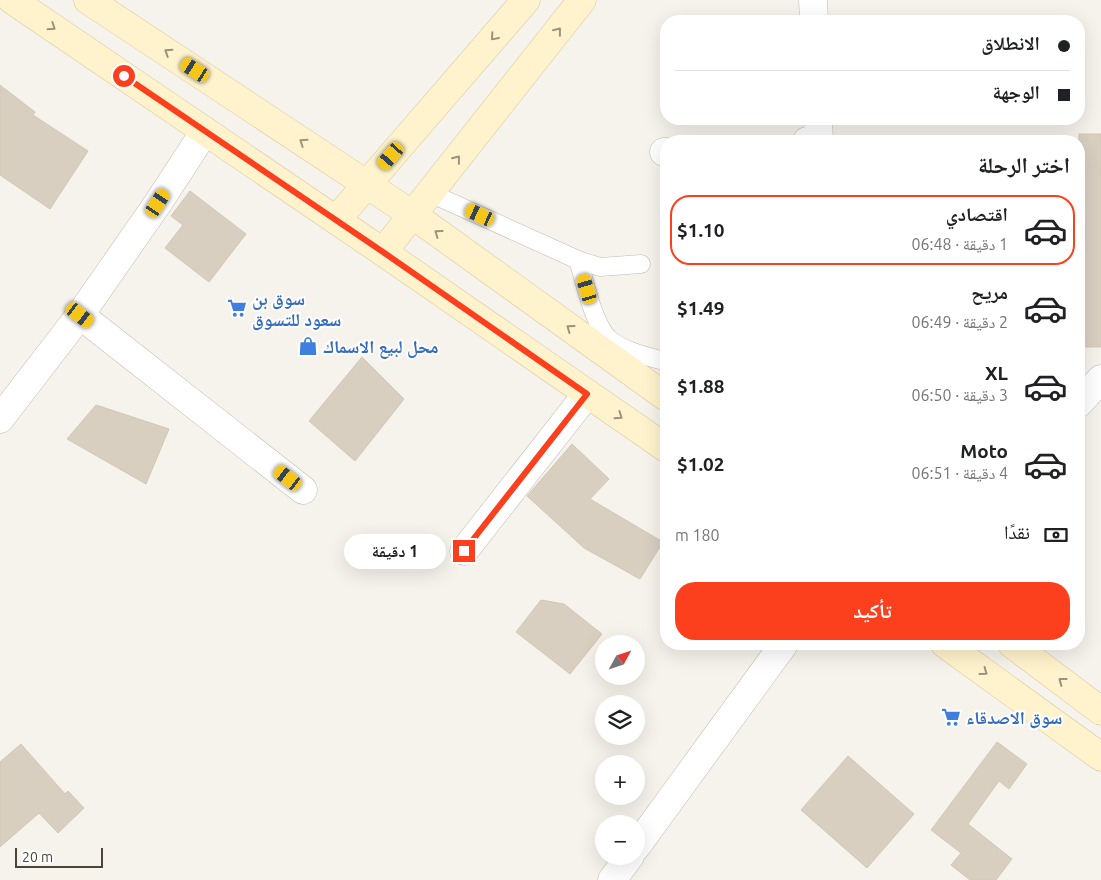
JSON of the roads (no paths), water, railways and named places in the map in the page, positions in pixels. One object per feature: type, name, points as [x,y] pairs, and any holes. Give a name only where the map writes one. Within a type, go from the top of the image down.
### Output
[{"type":"main road","points":[[12,0],[383,252],[660,444]]},
{"type":"main road","points":[[88,0],[413,215],[660,393]]},
{"type":"main road","points":[[336,220],[526,0]]},
{"type":"main road","points":[[383,252],[582,0]]},
{"type":"main road","points":[[953,650],[1101,758]]},
{"type":"main road","points":[[1020,650],[1101,711]]},
{"type":"street","points":[[813,0],[814,15]]},
{"type":"street","points":[[0,419],[80,315],[158,203],[205,131]]},
{"type":"street","points":[[80,315],[302,490]]},
{"type":"street","points":[[1085,396],[1101,379]]},
{"type":"street","points":[[464,551],[587,394]]},
{"type":"street","points":[[645,835],[780,650]]},
{"type":"street","points":[[612,880],[623,865]]},
{"type":"lane","points":[[430,192],[578,260],[600,267],[641,264]]},
{"type":"lane","points":[[578,260],[596,319],[608,338],[623,348],[660,360]]},
{"type":"place","name":"سوق بن سعود للتسوق","points":[[237,308]]},
{"type":"place","name":"محل لبيع الاسماك","points":[[308,346]]},
{"type":"place","name":"سوق الاصدقاء","points":[[951,717]]}]
